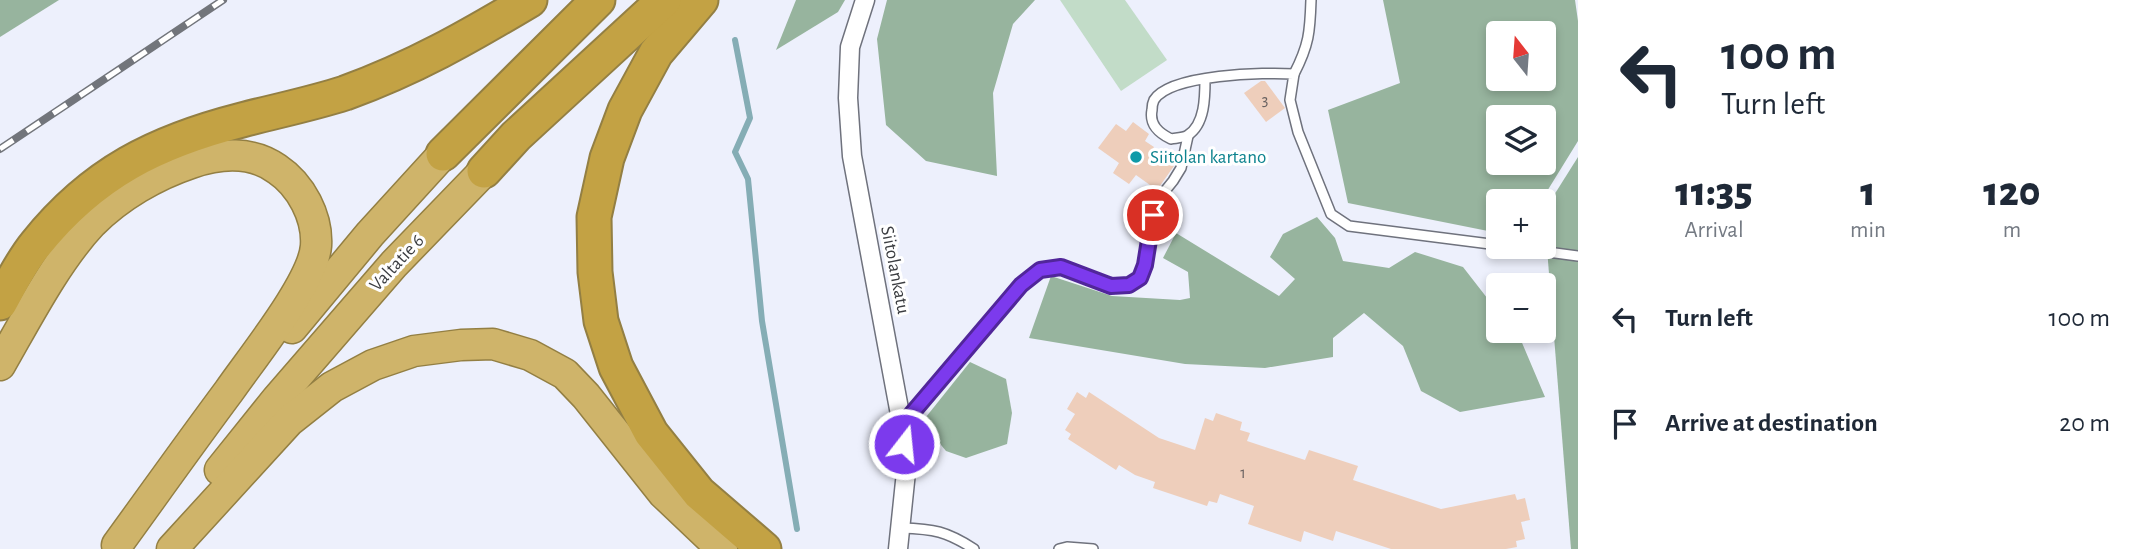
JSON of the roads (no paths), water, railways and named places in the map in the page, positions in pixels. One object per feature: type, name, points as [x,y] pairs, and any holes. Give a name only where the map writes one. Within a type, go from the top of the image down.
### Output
[{"type":"highway","points":[[0,303],[35,245],[83,196],[114,170],[177,139],[302,105],[380,80],[454,45],[530,0]]},
{"type":"highway","name":"Valtatie 6","points":[[115,547],[370,234],[499,96],[598,0]]},
{"type":"highway","name":"Valtatie 6","points":[[156,549],[277,399],[394,264],[516,136],[664,0]]},
{"type":"highway","points":[[701,0],[656,53],[625,110],[607,158],[594,217],[595,272],[601,321],[616,367],[651,433],[699,493],[764,549]]},
{"type":"highway","points":[[0,365],[69,251],[101,215],[119,200],[179,167],[204,158],[228,155],[267,161],[293,182],[313,222],[316,247],[311,266],[281,318],[115,547]]},
{"type":"highway","points":[[172,549],[289,421],[332,387],[373,365],[414,351],[493,344],[530,355],[565,374],[586,396],[663,493],[722,549]]},
{"type":"street","name":"Siitolankatu","points":[[865,0],[850,47],[848,98],[852,156],[902,425],[906,472],[898,549]]},
{"type":"lane","points":[[1311,0],[1310,35],[1294,74],[1290,100],[1298,132],[1331,214],[1349,226],[1486,243]]},
{"type":"lane","points":[[1188,136],[1171,139],[1157,132],[1151,117],[1153,101],[1165,90],[1183,82],[1205,79],[1266,72],[1294,74]]},
{"type":"lane","points":[[902,425],[1021,285],[1040,270],[1061,267],[1111,286],[1129,285],[1140,278],[1145,265],[1153,215],[1160,197],[1181,168],[1188,136],[1198,124],[1205,104],[1205,79]]},
{"type":"lane","points":[[1556,253],[1578,256]]},
{"type":"lane","points":[[901,528],[931,529],[957,538],[974,549]]},
{"type":"lane","points":[[1059,549],[1093,549]]},
{"type":"waterway","points":[[735,40],[750,118],[735,152],[748,179],[762,321],[797,529]]},
{"type":"railway","points":[[0,149],[223,0]]},
{"type":"place","name":"Siitolan kartano","points":[[1136,157]]}]
